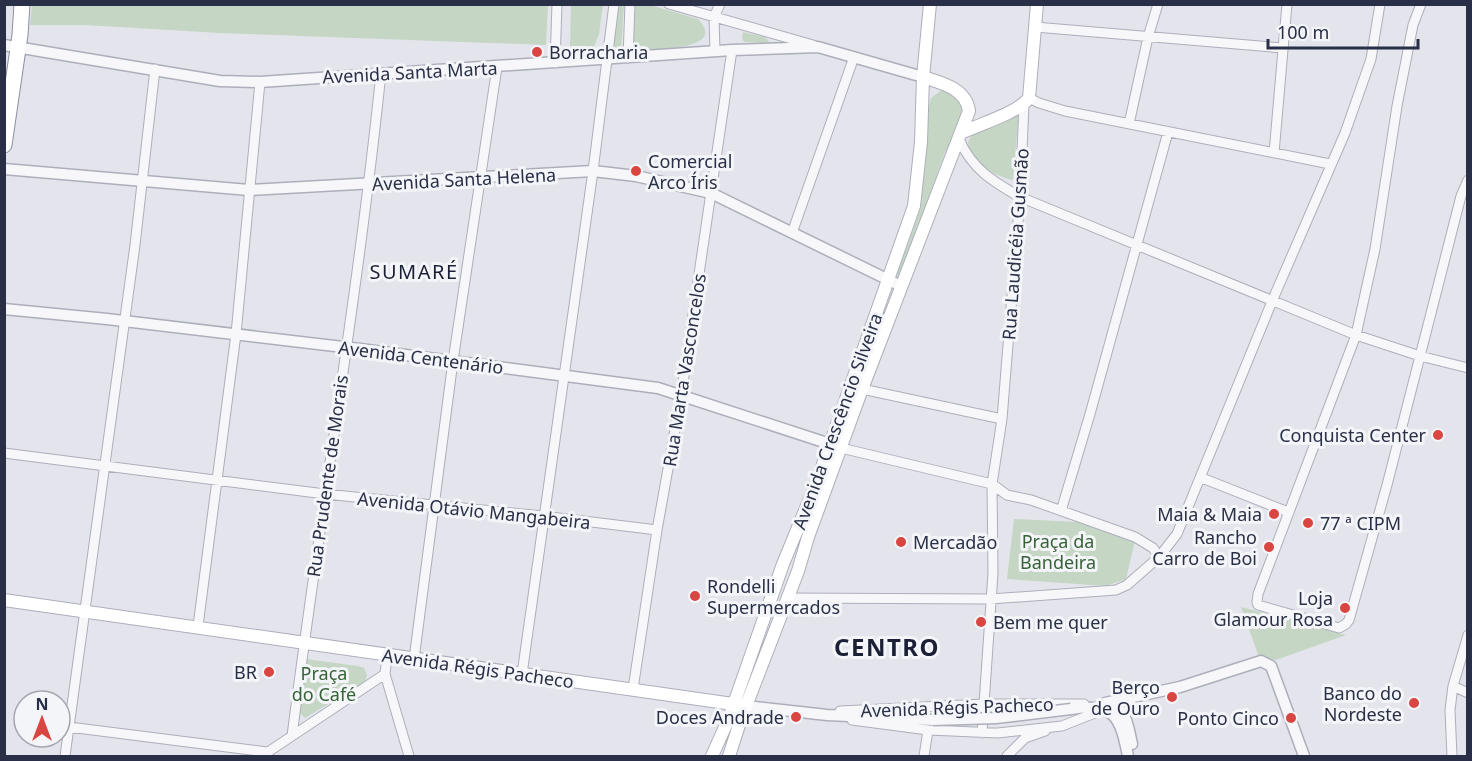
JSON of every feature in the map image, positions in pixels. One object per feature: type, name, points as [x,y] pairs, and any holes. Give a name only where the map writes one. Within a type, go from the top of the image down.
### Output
[{"type":"highway","points":[[4,145],[11,46],[22,4]]},
{"type":"main road","name":"Avenida Crescêncio Silveira","points":[[712,756],[740,705],[798,571],[888,279],[914,206],[930,4]]},
{"type":"main road","name":"Rua Laudicéia Gusmão","points":[[1027,101],[1037,4]]},
{"type":"main road","points":[[923,77],[944,84]]},
{"type":"main road","name":"Avenida Crescêncio Silveira","points":[[729,756],[740,705],[783,564],[862,389],[969,111],[960,92],[944,84]]},
{"type":"main road","points":[[923,99],[944,84]]},
{"type":"main road","points":[[960,136],[1011,113],[1027,101]]},
{"type":"main road","points":[[783,564],[792,564],[798,571]]},
{"type":"main road","points":[[773,595],[779,599],[788,598]]},
{"type":"main road","name":"Avenida Régis Pacheco","points":[[4,600],[740,705]]},
{"type":"street","points":[[555,63],[557,4]]},
{"type":"street","points":[[522,674],[565,375],[614,4]]},
{"type":"street","points":[[628,58],[630,4]]},
{"type":"street","points":[[669,4],[818,46]]},
{"type":"street","points":[[715,51],[714,17],[720,4]]},
{"type":"street","points":[[1129,124],[1148,37],[1158,4]]},
{"type":"street","points":[[1274,153],[1287,4]]},
{"type":"street","points":[[788,598],[990,599],[1116,590],[1127,585],[1159,557],[1177,534],[1202,478],[1273,300],[1348,124],[1371,59],[1380,4]]},
{"type":"street","points":[[1420,4],[1413,26],[1397,106],[1375,249],[1356,335],[1260,589],[1258,605],[1339,628],[1346,624],[1352,613],[1388,485],[1467,180]]},
{"type":"street","points":[[1035,27],[1283,48]]},
{"type":"street","name":"Avenida Santa Marta","points":[[11,46],[220,81],[260,82],[818,46],[923,77]]},
{"type":"street","name":"Rua Marta Vasconcelos","points":[[633,689],[657,530],[681,396],[732,50]]},
{"type":"street","points":[[792,233],[854,57]]},
{"type":"street","points":[[414,659],[453,361],[496,67]]},
{"type":"street","points":[[72,704],[135,245],[155,69]]},
{"type":"street","name":"Rua Prudente de Morais","points":[[292,736],[303,644],[369,185],[381,73]]},
{"type":"street","points":[[198,626],[236,334],[260,82]]},
{"type":"street","points":[[1027,101],[1330,164]]},
{"type":"street","name":"Rua Laudicéia Gusmão","points":[[990,599],[993,573],[992,484],[1002,419],[1027,101]]},
{"type":"street","points":[[1061,511],[1168,132]]},
{"type":"street","points":[[960,136],[966,155],[980,170],[992,181],[1020,197],[1356,335],[1420,356],[1467,368]]},
{"type":"street","name":"Avenida Santa Helena","points":[[4,169],[249,190],[592,171],[636,176],[711,193],[902,286]]},
{"type":"street","name":"Avenida Centenário","points":[[4,309],[346,347],[658,388],[836,446]]},
{"type":"street","points":[[862,389],[1002,419]]},
{"type":"street","points":[[836,446],[992,484],[1007,495],[1031,500],[1135,537],[1153,548],[1159,557]]},
{"type":"street","name":"Avenida Otávio Mangabeira","points":[[4,453],[325,494],[657,530]]},
{"type":"street","points":[[1202,478],[1288,512]]},
{"type":"street","points":[[982,733],[990,599]]},
{"type":"street","points":[[1452,756],[1450,710],[1457,667],[1467,635]]},
{"type":"street","points":[[387,656],[385,674],[409,756]]},
{"type":"street","name":"Avenida Régis Pacheco","points":[[931,725],[1105,706],[1180,687],[1261,661],[1271,666],[1304,756]]},
{"type":"street","points":[[1457,667],[1467,671]]},
{"type":"street","points":[[72,727],[264,754],[385,674]]},
{"type":"street","points":[[1453,686],[1467,693]]},
{"type":"street","points":[[1007,756],[1025,738],[1062,726],[1113,704],[1120,708],[1125,716],[1134,756]]},
{"type":"street","name":"Avenida Régis Pacheco","points":[[740,705],[931,725],[982,733],[1062,726]]},
{"type":"street","name":"Avenida Régis Pacheco","points":[[808,713],[984,705],[1105,706]]},
{"type":"street","points":[[1105,706],[1114,716],[1122,733],[1128,756]]},
{"type":"street","points":[[924,756],[931,725]]},
{"type":"green space","points":[[548,4],[546,45],[219,33],[85,25],[30,25],[32,5]]},
{"type":"green space","points":[[571,5],[603,5],[599,34],[594,47],[579,51],[570,47]]},
{"type":"green space","points":[[617,5],[624,5],[621,50],[618,51],[613,49]]},
{"type":"green space","points":[[635,5],[650,5],[698,19],[705,30],[703,38],[683,47],[633,50]]},
{"type":"green space","points":[[743,32],[765,37],[769,41],[766,43],[744,42]]},
{"type":"green space","points":[[943,89],[963,100],[959,133],[945,152],[900,276],[896,275],[896,265],[906,250],[921,207],[929,106],[931,98]]},
{"type":"green space","points":[[1019,111],[1013,180],[991,172],[978,162],[969,149],[968,142],[975,130]]},
{"type":"green space","name":"Praça da Bandeira","points":[[1014,519],[1081,522],[1135,541],[1126,579],[1106,586],[1007,579]]},
{"type":"green space","points":[[1241,607],[1346,635],[1276,660],[1259,657]]},
{"type":"green space","name":"Praça do Café","points":[[306,659],[364,668],[367,675],[365,682],[305,718],[300,713]]},
{"type":"place","name":"Borracharia","points":[[537,52]]},
{"type":"place","name":"Comercial Arco Íris","points":[[636,171]]},
{"type":"place","name":"Conquista Center","points":[[1438,435]]},
{"type":"place","name":"Maia & Maia","points":[[1274,514]]},
{"type":"place","name":"77 ª CIPM","points":[[1308,523]]},
{"type":"place","name":"Mercadão","points":[[901,542]]},
{"type":"place","name":"Rancho Carro de Boi","points":[[1269,547]]},
{"type":"place","name":"Rondelli Supermercados","points":[[695,596]]},
{"type":"place","name":"Loja Glamour Rosa","points":[[1345,608]]},
{"type":"place","name":"Bem me quer","points":[[981,622]]},
{"type":"place","name":"BR","points":[[269,672]]},
{"type":"place","name":"Berço de Ouro","points":[[1172,697]]},
{"type":"place","name":"Banco do Nordeste","points":[[1414,703]]},
{"type":"place","name":"Doces Andrade","points":[[796,717]]},
{"type":"place","name":"Ponto Cinco","points":[[1291,718]]},
{"type":"district","name":"SUMARÉ","points":[[414,271]]},
{"type":"district","name":"CENTRO","points":[[887,646]]}]
